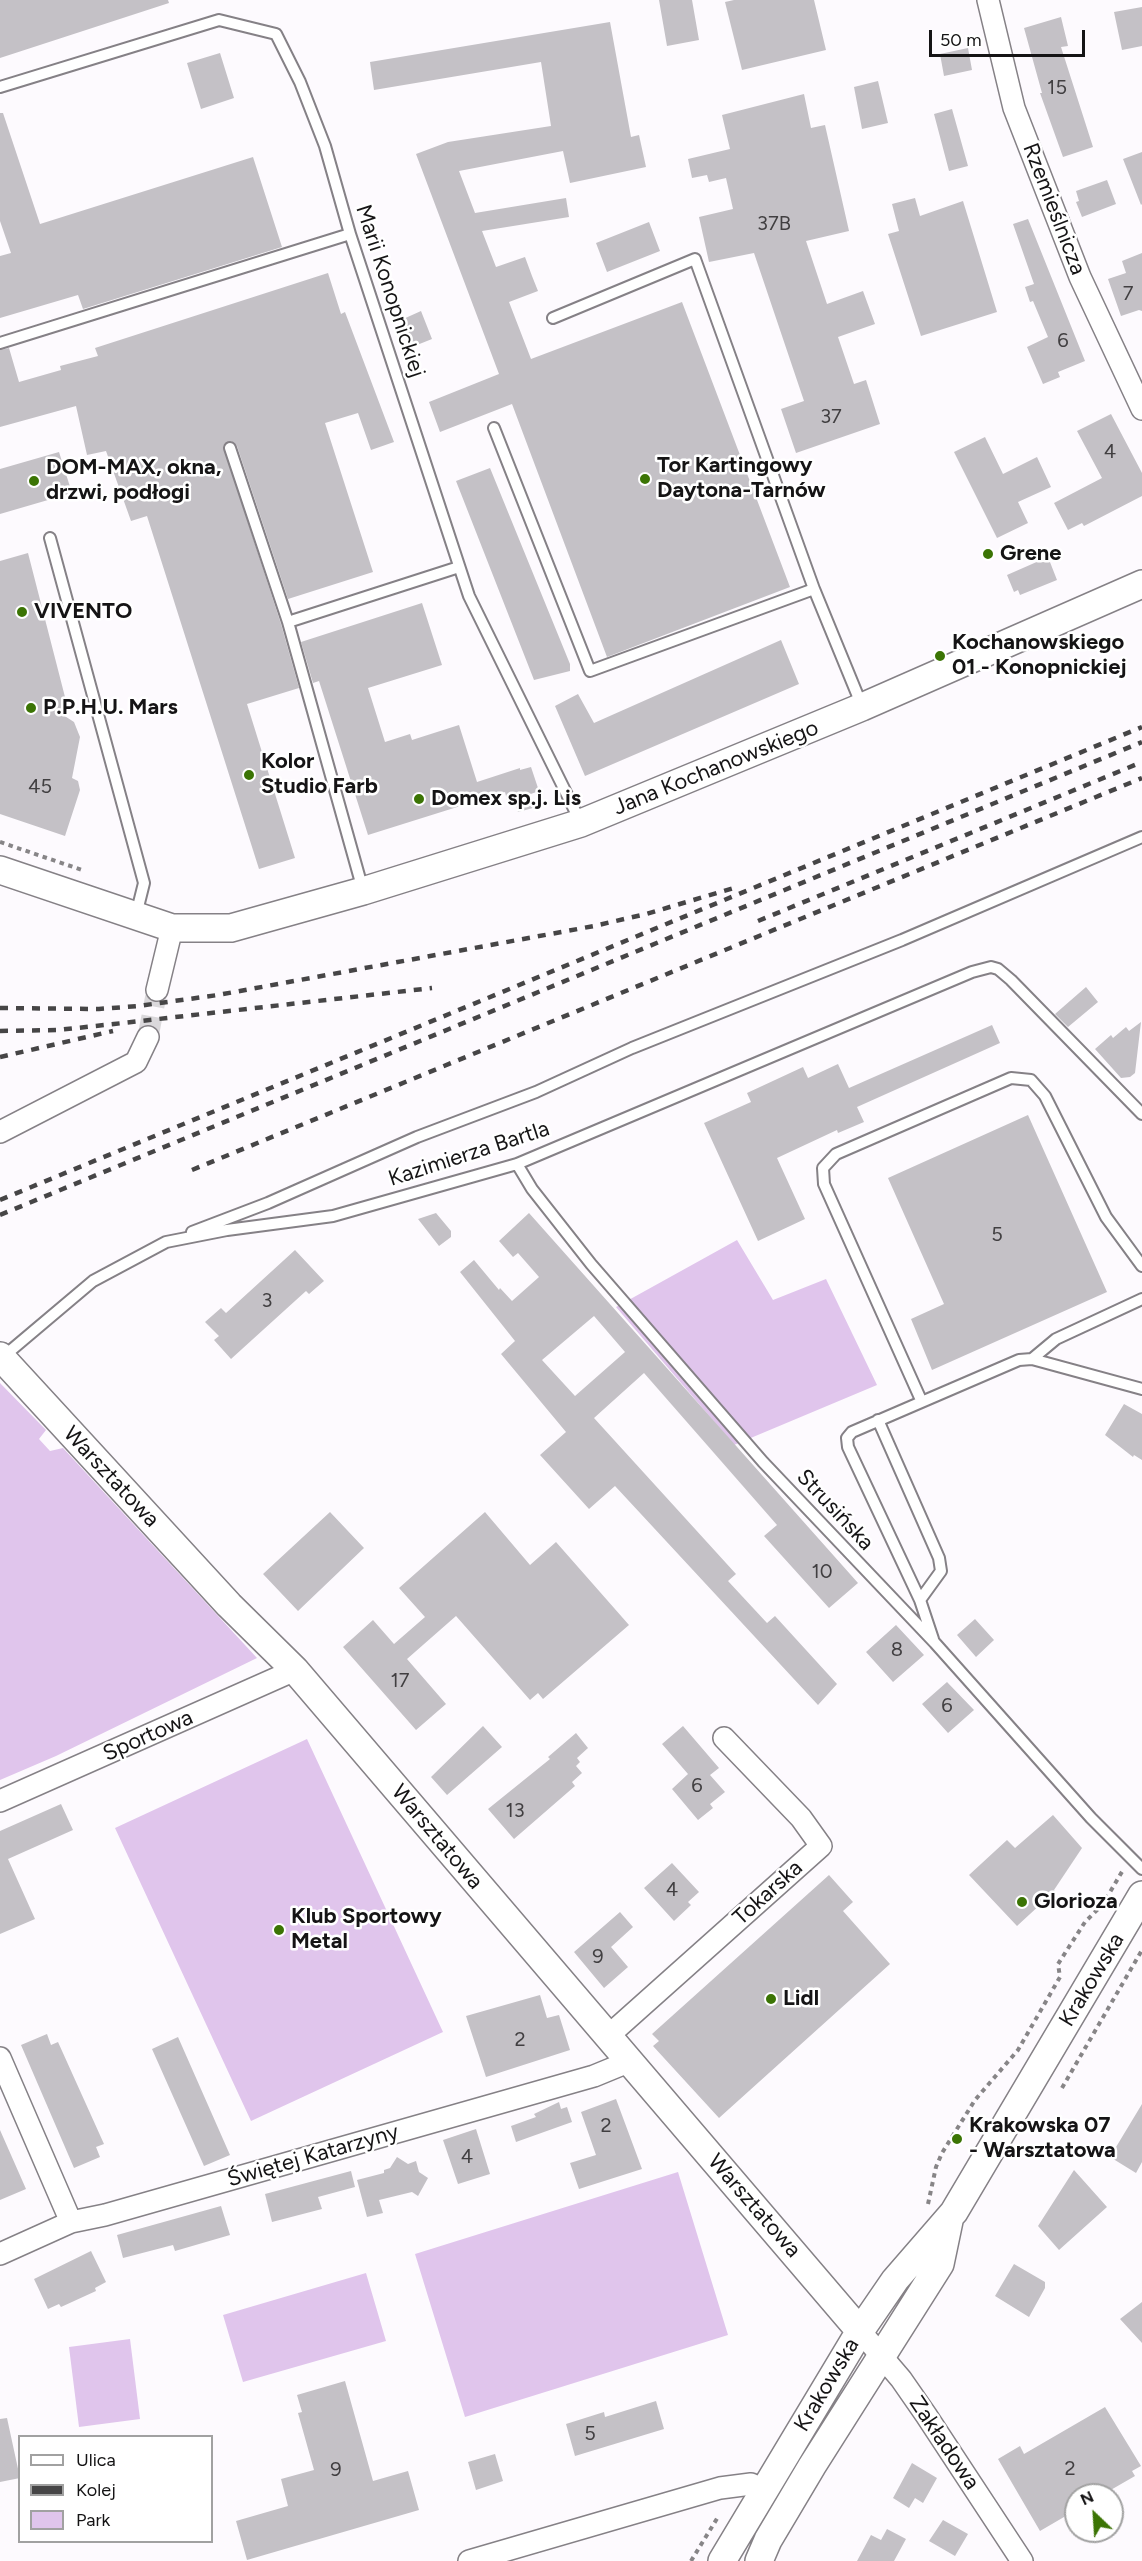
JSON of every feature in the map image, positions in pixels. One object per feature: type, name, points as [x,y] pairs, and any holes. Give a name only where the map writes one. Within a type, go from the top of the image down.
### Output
[{"type":"street","name":"Rzemieślnicza","points":[[988,0],[1014,108],[1080,277],[1142,409]]},
{"type":"street","name":"Jana Kochanowskiego","points":[[0,870],[172,928],[231,928],[363,891],[580,823],[862,707],[1142,584]]},
{"type":"street","points":[[157,990],[172,928]]},
{"type":"street","points":[[0,1132],[136,1062],[148,1037]]},
{"type":"street","name":"Warsztatowa","points":[[1,1357],[229,1605],[295,1670],[860,2331]]},
{"type":"street","name":"Sportowa","points":[[0,1801],[295,1670]]},
{"type":"street","name":"Tokarska","points":[[607,2037],[821,1846],[801,1818],[724,1738]]},
{"type":"street","name":"Krakowska","points":[[722,2561],[860,2331],[1142,1895]]},
{"type":"street","points":[[0,2058],[71,2222]]},
{"type":"street","name":"Świętej Katarzyny","points":[[0,2254],[71,2222],[117,2211],[582,2079],[628,2062]]},
{"type":"street","name":"Krakowska","points":[[759,2561],[768,2540],[881,2354],[921,2298],[940,2264],[938,2213]]},
{"type":"street","name":"Zakładowa","points":[[860,2331],[881,2354],[926,2415],[1022,2561]]},
{"type":"street","points":[[469,2561],[720,2488],[751,2484],[764,2490]]},
{"type":"lane","name":"Marii Konopnickiej","points":[[0,87],[219,20],[276,34],[300,82],[325,146],[350,234],[469,596],[580,823]]},
{"type":"lane","points":[[0,343],[350,234]]},
{"type":"lane","points":[[553,318],[695,259],[814,589],[862,707]]},
{"type":"lane","points":[[494,428],[590,672],[814,589]]},
{"type":"lane","points":[[230,448],[288,622],[363,891]]},
{"type":"lane","points":[[50,538],[144,883],[136,915]]},
{"type":"lane","points":[[288,622],[459,567]]},
{"type":"lane","points":[[166,1242],[268,1203],[417,1137],[536,1092],[632,1048],[902,940],[1142,837]]},
{"type":"lane","name":"Kazimierza Bartla","points":[[1,1357],[93,1281],[166,1242],[227,1230],[333,1216],[517,1164],[972,972],[991,967],[998,969],[1011,980],[1142,1114]]},
{"type":"lane","points":[[921,1400],[824,1184],[823,1168],[836,1154],[1011,1078],[1030,1080],[1046,1096],[1106,1217],[1142,1266]]},
{"type":"lane","name":"Strusińska","points":[[517,1164],[532,1189],[591,1264],[755,1453],[935,1643],[1091,1818],[1142,1869]]},
{"type":"lane","points":[[1032,1359],[1056,1339],[1142,1299]]},
{"type":"lane","points":[[935,1643],[920,1600],[848,1447],[847,1438],[852,1432],[921,1400],[1019,1360],[1032,1359],[1142,1389]]},
{"type":"lane","points":[[878,1420],[939,1558],[941,1571],[920,1600]]},
{"type":"path","points":[[0,842],[88,872]]},
{"type":"path","points":[[938,2213],[936,2167],[942,2153],[975,2100],[1018,2050],[1060,1977],[1058,1964],[1085,1922],[1103,1904],[1131,1858]]},
{"type":"path","points":[[1062,2088],[1142,1950]]},
{"type":"path","points":[[691,2561],[722,2511]]},
{"type":"green space","points":[[737,1240],[773,1300],[826,1279],[877,1385],[734,1445],[616,1307]]},
{"type":"green space","points":[[0,1383],[46,1430],[39,1439],[50,1451],[63,1448],[257,1658],[56,1756],[0,1780]]},
{"type":"green space","name":"Klub Sportowy Metal","points":[[307,1739],[443,2032],[251,2121],[115,1828]]},
{"type":"green space","points":[[678,2172],[728,2335],[465,2417],[415,2254]]},
{"type":"green space","points":[[366,2273],[386,2341],[243,2382],[223,2315]]},
{"type":"green space","points":[[130,2339],[140,2419],[79,2427],[69,2347]]},
{"type":"building","points":[[0,0],[168,0],[169,3],[0,58]]},
{"type":"building","points":[[659,0],[692,0],[699,40],[667,46]]},
{"type":"building","points":[[814,0],[826,50],[742,70],[725,2]]},
{"type":"building","points":[[1142,7],[1142,46],[1122,50],[1114,12]]},
{"type":"building","points":[[1061,17],[1068,46],[1061,47],[1093,147],[1063,157],[1040,93],[1042,93],[1024,28]]},
{"type":"building","name":"Tor Kartingowy Daytona-Tarnów","points":[[610,22],[631,137],[639,135],[646,167],[570,183],[563,151],[459,171],[475,213],[566,198],[569,217],[482,231],[496,267],[525,257],[538,291],[509,302],[531,359],[682,302],[790,587],[607,657],[512,404],[440,432],[429,402],[499,374],[416,154],[448,142],[551,126],[541,62],[374,90],[370,62]]},
{"type":"building","points":[[968,48],[972,70],[944,76],[940,54]]},
{"type":"building","points":[[220,53],[234,98],[201,109],[187,63]]},
{"type":"building","points":[[878,81],[888,123],[862,129],[854,87]]},
{"type":"building","points":[[804,94],[811,128],[825,125],[849,231],[806,241],[827,304],[863,291],[875,324],[838,337],[854,384],[866,380],[880,424],[796,453],[781,409],[804,401],[754,253],[709,262],[699,217],[733,209],[726,178],[709,182],[707,175],[692,178],[688,159],[730,149],[722,115]]},
{"type":"building","points":[[952,109],[968,166],[949,171],[934,114]]},
{"type":"building","points":[[0,113],[3,113],[40,224],[253,157],[282,247],[83,309],[78,295],[0,318],[0,256],[11,253],[0,221]]},
{"type":"building","points":[[1142,152],[1142,204],[1141,205],[1123,159]]},
{"type":"building","points":[[1107,180],[1116,204],[1082,217],[1076,202],[1079,201],[1076,191]]},
{"type":"building","points":[[915,198],[920,216],[963,201],[997,312],[921,336],[888,234],[899,231],[892,204]]},
{"type":"building","points":[[1028,219],[1085,361],[1058,372],[1060,377],[1043,384],[1027,347],[1048,337],[1025,287],[1034,284],[1013,224]]},
{"type":"building","points":[[649,222],[660,251],[607,272],[596,243]]},
{"type":"building","points":[[1142,253],[1142,311],[1121,316],[1108,279],[1126,273],[1122,261]]},
{"type":"building","points":[[328,273],[341,314],[345,312],[394,442],[371,450],[358,413],[325,423],[373,572],[288,599],[237,446],[231,441],[223,446],[281,624],[299,688],[247,704],[295,858],[259,869],[147,516],[131,521],[106,451],[87,455],[76,406],[0,427],[0,350],[9,348],[19,382],[61,370],[60,366],[98,356],[95,348]]},
{"type":"building","points":[[421,311],[432,339],[412,347],[401,320]]},
{"type":"building","points":[[1111,414],[1142,473],[1142,496],[1084,526],[1082,523],[1068,530],[1054,503],[1102,478],[1077,431]]},
{"type":"building","points":[[985,437],[1003,474],[1037,457],[1051,487],[1018,502],[1028,523],[997,538],[954,452]]},
{"type":"building","name":"DOM-MAX, okna, drzwi, podłogi","points":[[59,452],[72,493],[0,514],[0,469]]},
{"type":"building","points":[[490,468],[570,664],[570,671],[534,680],[456,481]]},
{"type":"building","points":[[28,553],[65,697],[60,713],[74,722],[80,737],[72,778],[78,781],[80,790],[65,836],[0,814],[0,561]]},
{"type":"building","points":[[1048,557],[1057,580],[1020,595],[1018,590],[1014,592],[1007,575]]},
{"type":"building","points":[[422,603],[442,665],[368,688],[385,742],[410,734],[412,740],[459,725],[477,782],[520,768],[520,770],[531,767],[539,791],[528,795],[533,808],[518,812],[513,798],[507,800],[505,792],[368,835],[319,681],[313,683],[301,642]]},
{"type":"building","points":[[781,640],[799,684],[585,776],[555,706],[578,694],[594,723]]},
{"type":"building","points":[[1086,987],[1098,1002],[1068,1027],[1055,1014]]},
{"type":"building","points":[[1141,1022],[1135,1073],[1130,1077],[1121,1078],[1095,1049],[1111,1035],[1113,1038],[1126,1027],[1129,1031]]},
{"type":"building","points":[[992,1025],[1000,1043],[857,1107],[864,1122],[838,1133],[837,1130],[777,1158],[805,1219],[758,1241],[704,1123],[751,1102],[747,1093],[803,1067],[808,1078],[838,1064],[849,1088]]},
{"type":"building","points":[[1028,1115],[1107,1292],[932,1370],[911,1319],[944,1304],[888,1178]]},
{"type":"building","points":[[436,1213],[451,1231],[451,1237],[439,1246],[418,1219]]},
{"type":"building","points":[[529,1213],[858,1583],[829,1608],[764,1536],[777,1525],[644,1373],[594,1418],[736,1574],[728,1581],[767,1623],[775,1616],[837,1684],[818,1705],[615,1486],[589,1509],[540,1455],[566,1432],[501,1354],[515,1341],[460,1272],[474,1260],[499,1290],[500,1288],[512,1301],[539,1277],[518,1253],[513,1257],[499,1241]],"holes":[[[594,1316],[625,1352],[575,1396],[542,1360]]]},
{"type":"building","points":[[295,1250],[324,1281],[309,1294],[306,1291],[231,1359],[214,1340],[219,1336],[205,1322],[221,1308],[226,1313]]},
{"type":"building","points":[[1124,1404],[1142,1414],[1142,1460],[1134,1455],[1133,1457],[1105,1435]]},
{"type":"building","points":[[330,1512],[364,1548],[298,1611],[263,1574]]},
{"type":"building","points":[[485,1512],[530,1565],[556,1542],[629,1625],[543,1699],[538,1693],[530,1700],[456,1616],[407,1659],[446,1704],[416,1730],[343,1647],[373,1620],[394,1644],[425,1617],[399,1588]]},
{"type":"building","points":[[975,1619],[994,1640],[976,1657],[957,1635]]},
{"type":"building","points":[[896,1625],[924,1655],[893,1682],[866,1652]]},
{"type":"building","points":[[947,1682],[974,1710],[948,1733],[922,1704]]},
{"type":"building","points":[[483,1726],[502,1747],[447,1795],[431,1777]]},
{"type":"building","points":[[683,1726],[719,1768],[710,1775],[725,1792],[710,1804],[713,1808],[698,1820],[672,1789],[688,1774],[662,1744]]},
{"type":"building","points":[[576,1733],[588,1748],[577,1758],[580,1762],[576,1766],[582,1773],[572,1782],[575,1786],[514,1839],[488,1809],[550,1759],[548,1757]]},
{"type":"building","points":[[61,1804],[73,1830],[8,1859],[35,1919],[0,1934],[0,1831]]},
{"type":"building","points":[[1053,1815],[1082,1848],[1055,1891],[1017,1926],[969,1875],[1007,1840],[1015,1848]]},
{"type":"building","points":[[672,1863],[699,1892],[688,1902],[691,1905],[674,1921],[644,1888]]},
{"type":"building","name":"Lidl","points":[[829,1875],[853,1902],[843,1911],[890,1964],[719,2118],[653,2046],[659,2041],[652,2034]]},
{"type":"building","points":[[620,1912],[633,1927],[611,1947],[628,1967],[604,1988],[574,1952]]},
{"type":"building","points":[[540,1995],[547,2018],[559,2015],[570,2050],[486,2077],[466,2016]]},
{"type":"building","points":[[47,2034],[51,2045],[58,2042],[104,2144],[96,2147],[100,2157],[74,2168],[21,2045]]},
{"type":"building","points":[[178,2037],[230,2155],[204,2166],[152,2049]]},
{"type":"building","points":[[616,2099],[642,2169],[579,2189],[570,2163],[596,2155],[581,2112]]},
{"type":"building","points":[[559,2102],[561,2109],[567,2107],[572,2122],[516,2142],[511,2126],[536,2117],[534,2114]]},
{"type":"building","points":[[1142,2104],[1142,2162],[1136,2173],[1110,2157]]},
{"type":"building","points":[[476,2129],[490,2174],[458,2184],[443,2140]]},
{"type":"building","points":[[0,2130],[26,2189],[0,2200]]},
{"type":"building","points":[[397,2157],[408,2164],[416,2161],[419,2172],[428,2178],[418,2196],[412,2192],[379,2200],[383,2213],[367,2217],[357,2180],[384,2173],[384,2170],[390,2168]]},
{"type":"building","points":[[1074,2170],[1107,2207],[1059,2250],[1038,2226]]},
{"type":"building","points":[[351,2171],[355,2187],[318,2197],[322,2209],[272,2222],[265,2194]]},
{"type":"building","points":[[221,2206],[230,2235],[175,2251],[173,2245],[123,2258],[117,2235]]},
{"type":"building","points":[[91,2251],[106,2282],[95,2288],[96,2291],[61,2307],[59,2304],[48,2309],[34,2279]]},
{"type":"building","points":[[1014,2264],[1045,2282],[1045,2288],[1029,2317],[995,2296]]},
{"type":"building","points":[[1142,2302],[1142,2343],[1120,2319]]},
{"type":"building","points":[[345,2381],[373,2481],[408,2471],[419,2510],[247,2560],[236,2521],[288,2506],[281,2479],[314,2470],[298,2413],[302,2412],[297,2395]]},
{"type":"building","points":[[656,2401],[664,2429],[575,2456],[566,2424],[604,2412],[605,2417]]},
{"type":"building","points":[[1105,2407],[1141,2466],[1132,2471],[1135,2476],[1123,2483],[1064,2483],[1064,2517],[1040,2531],[998,2459],[1020,2446],[1024,2454]]},
{"type":"building","points":[[7,2418],[18,2478],[0,2482],[0,2419]]},
{"type":"building","points":[[495,2454],[503,2481],[476,2490],[468,2462]]},
{"type":"building","points":[[912,2463],[937,2478],[923,2503],[915,2498],[909,2508],[893,2498]]},
{"type":"building","points":[[943,2520],[968,2534],[955,2556],[929,2541]]},
{"type":"building","points":[[887,2529],[906,2539],[894,2561],[857,2561],[871,2535],[881,2540]]},
{"type":"tunnel","points":[[148,1037],[157,990]]},
{"type":"railway","points":[[0,1200],[1142,727]]},
{"type":"railway","points":[[0,1215],[1142,742]]},
{"type":"railway","points":[[758,921],[1142,762]]},
{"type":"railway","points":[[192,1170],[1142,778]]},
{"type":"railway","points":[[0,1008],[99,1009],[218,995],[594,926],[646,914],[734,888]]},
{"type":"railway","points":[[0,1031],[58,1030],[432,988]]},
{"type":"railway","points":[[0,1057],[113,1031]]},
{"type":"place","name":"Tor Kartingowy Daytona-Tarnów","points":[[645,479]]},
{"type":"place","name":"DOM-MAX, okna, drzwi, podłogi","points":[[34,481]]},
{"type":"place","name":"Grene","points":[[988,554]]},
{"type":"place","name":"VIVENTO","points":[[22,612]]},
{"type":"place","name":"Kochanowskiego 01 - Konopnickiej","points":[[940,656]]},
{"type":"place","name":"P.P.H.U. Mars","points":[[31,708]]},
{"type":"place","name":"Kolor Studio Farb","points":[[249,775]]},
{"type":"place","name":"Domex sp.j. Lis","points":[[419,799]]},
{"type":"place","name":"Glorioza","points":[[1022,1902]]},
{"type":"place","name":"Klub Sportowy Metal","points":[[279,1930]]},
{"type":"place","name":"Lidl","points":[[771,1999]]},
{"type":"place","name":"Krakowska 07 - Warsztatowa","points":[[957,2139]]}]
